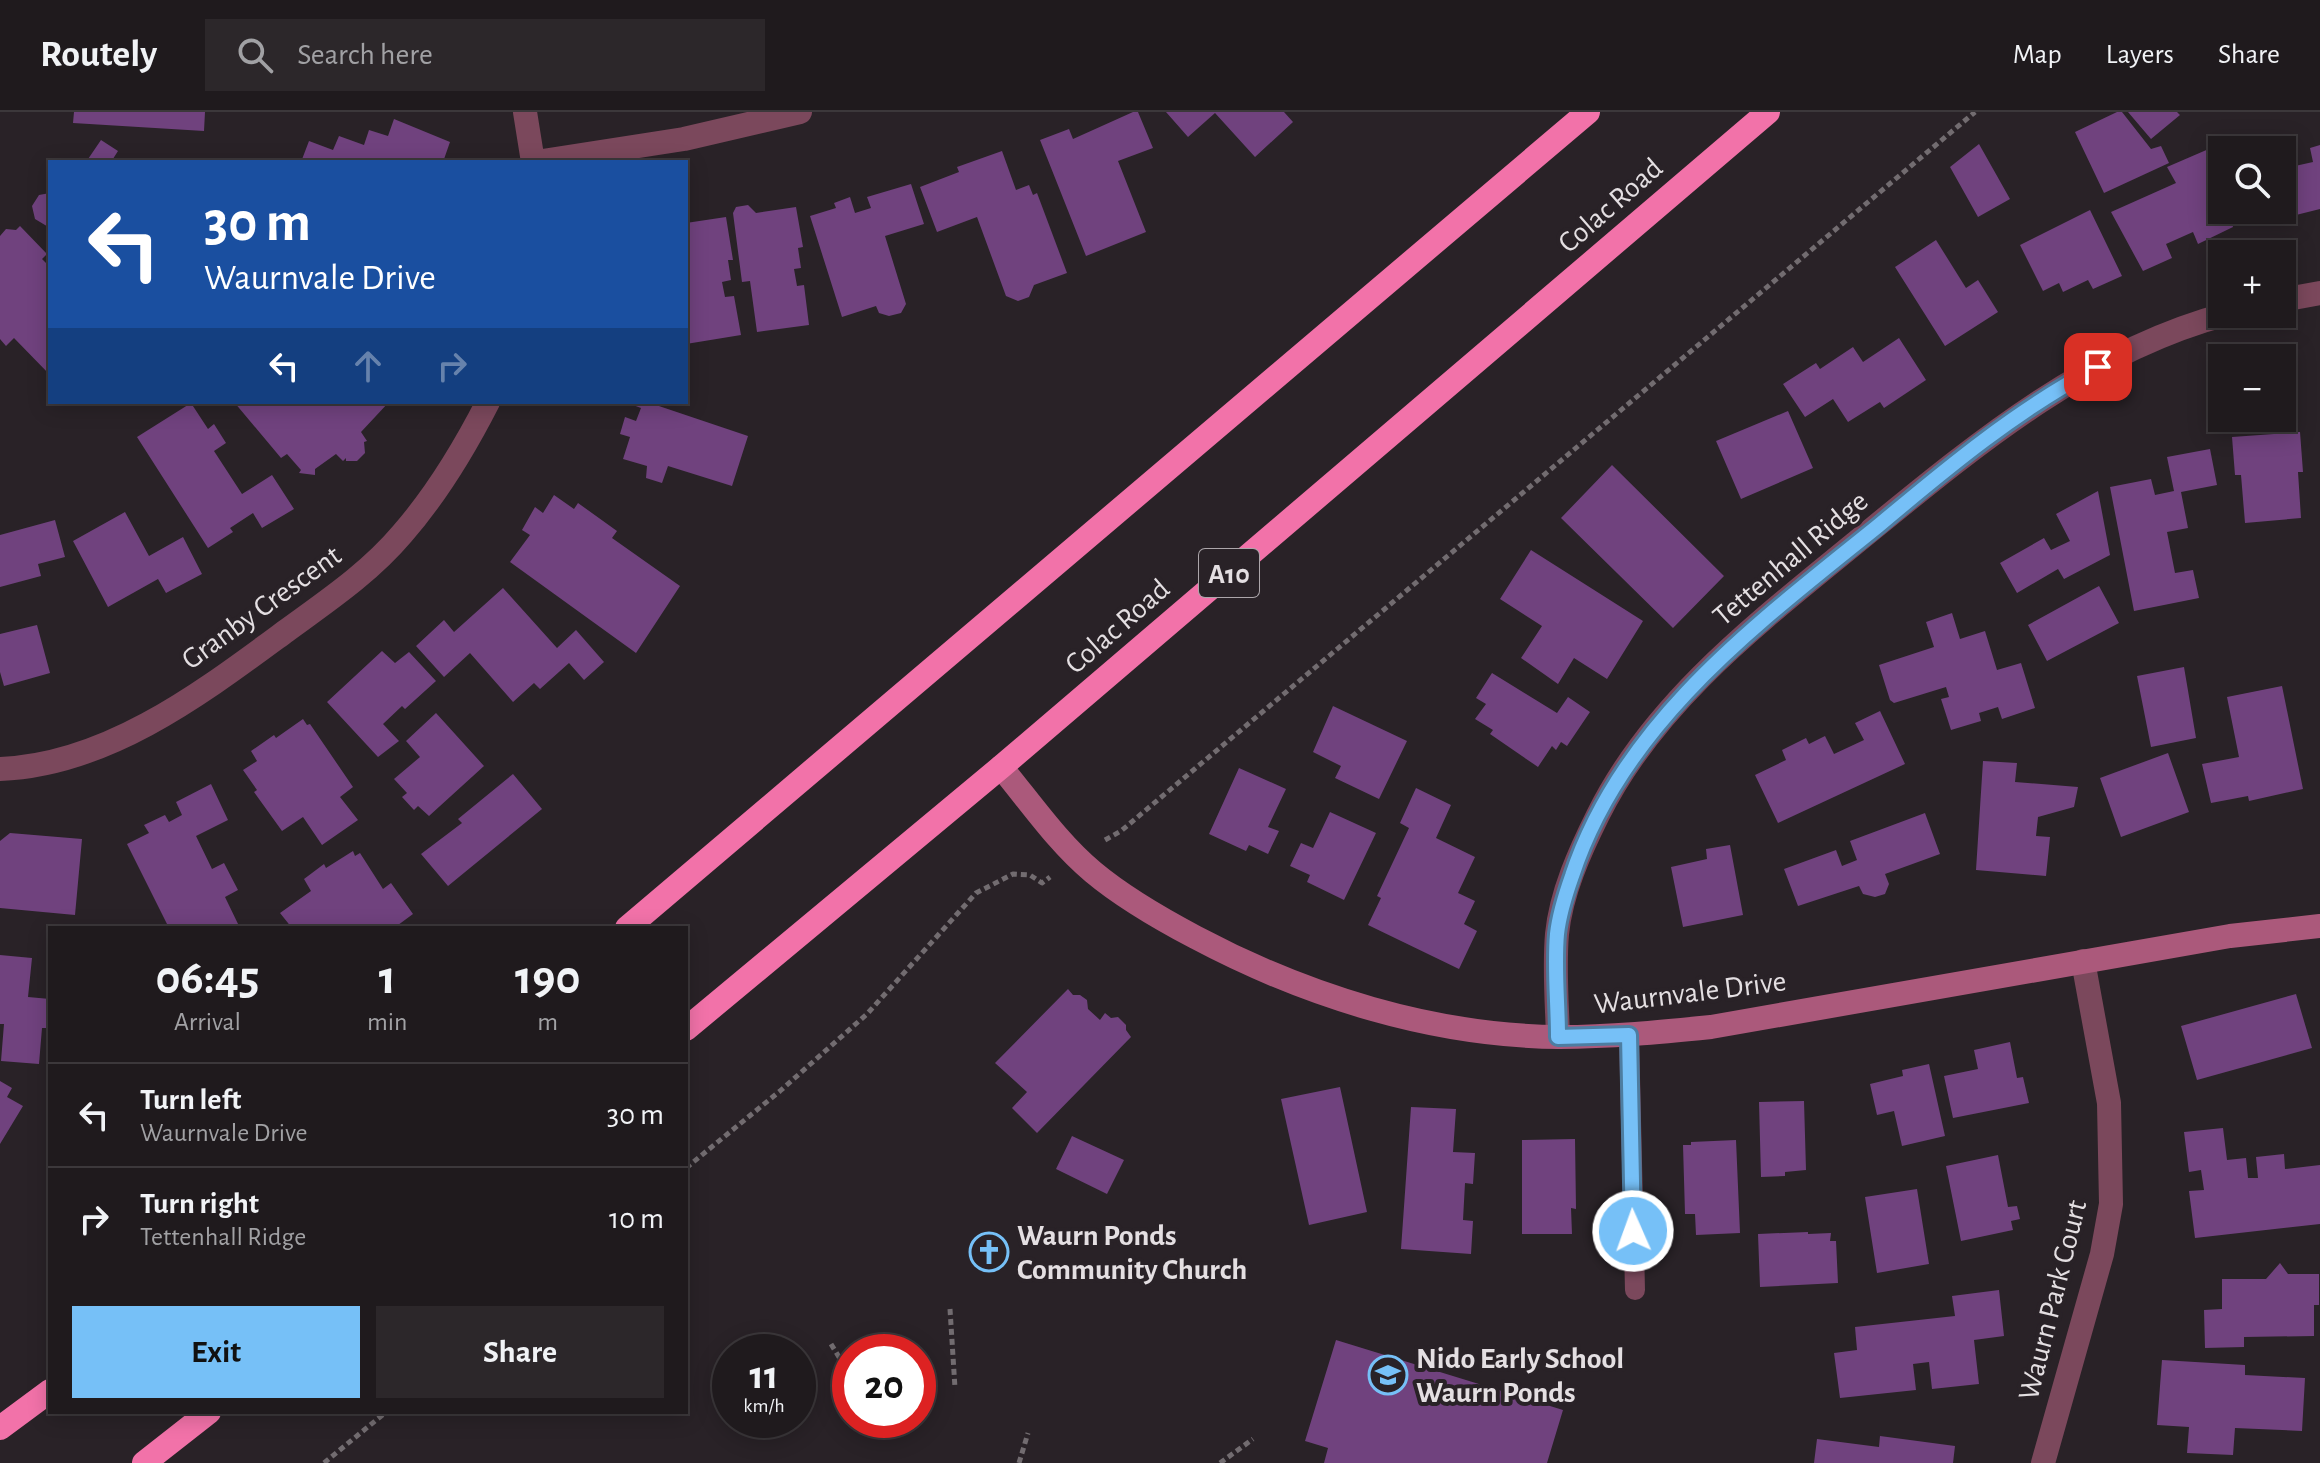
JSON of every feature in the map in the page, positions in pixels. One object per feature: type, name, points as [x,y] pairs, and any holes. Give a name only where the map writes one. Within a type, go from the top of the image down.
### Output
[{"type":"highway","points":[[629,926],[1588,112]]},
{"type":"highway","name":"Colac Road","points":[[688,1027],[1001,767],[1768,112]]},
{"type":"highway","points":[[0,1428],[48,1392]]},
{"type":"highway","points":[[144,1463],[206,1414]]},
{"type":"street","points":[[525,112],[535,160]]},
{"type":"street","points":[[548,160],[684,139],[800,112]]},
{"type":"street","points":[[2296,297],[2320,293]]},
{"type":"street","name":"Tettenhall Ridge","points":[[1558,1037],[1557,933],[1572,875],[1599,813],[1630,762],[1676,703],[1749,631],[1943,472],[2016,417],[2073,380],[2148,342],[2208,321]]},
{"type":"street","name":"Granby Crescent","points":[[0,769],[18,769],[74,755],[150,725],[228,673],[353,581],[403,533],[451,470],[487,404]]},
{"type":"street","name":"Waurnvale Drive","points":[[1001,767],[1075,856],[1152,914],[1278,978],[1414,1020],[1558,1037],[1629,1035],[1711,1027],[2230,936],[2320,926]]},
{"type":"street","name":"Waurn Park Court","points":[[2043,1463],[2102,1254],[2111,1204],[2109,1103],[2083,961]]},
{"type":"lane","points":[[1629,1035],[1635,1290]]},
{"type":"path","points":[[688,1166],[867,1014],[976,893],[1013,874],[1030,875],[1042,883],[1075,856],[1121,831],[1975,112]]},
{"type":"path","points":[[950,1309],[955,1388]]},
{"type":"path","points":[[324,1463],[384,1414]]},
{"type":"path","points":[[1019,1463],[1028,1433]]},
{"type":"path","points":[[1220,1463],[1253,1439]]},
{"type":"building","points":[[74,112],[205,112],[204,131],[73,123]]},
{"type":"building","points":[[1138,112],[1153,148],[1118,161],[1146,232],[1086,256],[1040,140],[1069,129],[1073,139]]},
{"type":"building","points":[[1166,112],[1284,112],[1293,122],[1255,157],[1215,113],[1188,137]]},
{"type":"building","points":[[2122,112],[2151,149],[2161,146],[2169,163],[2104,193],[2075,132]]},
{"type":"building","points":[[2128,112],[2177,112],[2180,115],[2151,139]]},
{"type":"building","points":[[394,119],[450,142],[444,160],[302,160],[309,141],[333,150],[339,136],[364,145],[369,130],[388,136]]},
{"type":"building","points":[[101,140],[118,151],[112,160],[87,160]]},
{"type":"building","points":[[1979,144],[2010,199],[1978,217],[1950,167]]},
{"type":"building","points":[[2320,145],[2320,209],[2296,215],[2296,166],[2313,162],[2310,148]]},
{"type":"building","points":[[2208,149],[2208,224],[2232,224],[2233,227],[2198,244],[2193,232],[2166,244],[2172,258],[2143,271],[2111,212],[2176,183],[2167,167]]},
{"type":"building","points":[[1002,151],[1016,190],[1029,185],[1033,195],[1037,193],[1067,273],[1034,285],[1029,297],[1018,301],[1006,296],[977,217],[937,232],[920,187],[959,172],[957,167]]},
{"type":"building","points":[[911,184],[924,224],[885,236],[906,304],[901,313],[889,316],[879,313],[876,306],[842,317],[810,216],[836,208],[834,203],[850,197],[855,213],[871,208],[867,197]]},
{"type":"building","points":[[48,193],[48,227],[35,219],[32,206],[39,195]]},
{"type":"building","points":[[748,205],[756,213],[796,207],[803,247],[798,248],[801,268],[794,269],[797,286],[804,285],[809,325],[757,332],[750,281],[742,282],[733,213],[736,207]]},
{"type":"building","points":[[2090,210],[2122,276],[2093,289],[2088,280],[2063,292],[2059,283],[2043,291],[2020,245]]},
{"type":"building","points":[[726,217],[733,260],[728,260],[731,280],[722,282],[725,297],[734,296],[741,335],[688,344],[688,223]]},
{"type":"building","points":[[20,226],[47,254],[42,259],[48,265],[48,373],[14,338],[6,346],[0,339],[0,236],[6,229],[16,230]]},
{"type":"building","points":[[1936,240],[1966,288],[1978,280],[1998,312],[1945,346],[1895,267]]},
{"type":"building","points":[[1899,338],[1926,380],[1884,408],[1880,402],[1848,422],[1833,399],[1805,417],[1783,384],[1816,363],[1820,369],[1853,347],[1863,362]]},
{"type":"building","points":[[192,404],[208,429],[214,424],[226,443],[214,451],[242,494],[272,475],[294,509],[262,528],[253,513],[230,528],[233,532],[208,548],[137,437]]},
{"type":"building","points":[[236,404],[387,404],[361,432],[367,441],[364,442],[365,453],[357,461],[346,461],[346,458],[343,461],[336,454],[315,469],[315,475],[299,473],[301,470],[287,454],[281,458]]},
{"type":"building","points":[[630,404],[653,404],[748,436],[732,486],[668,466],[662,483],[646,478],[647,466],[623,459],[630,437],[620,434],[625,417],[636,421],[641,408]]},
{"type":"building","points":[[1788,411],[1813,468],[1741,499],[1716,441]]},
{"type":"building","points":[[2300,432],[2303,472],[2298,472],[2301,518],[2245,523],[2241,475],[2235,475],[2232,437]]},
{"type":"building","points":[[2210,449],[2217,485],[2181,492],[2188,528],[2167,532],[2175,573],[2193,570],[2199,598],[2134,611],[2110,487],[2151,479],[2155,495],[2174,491],[2167,457]]},
{"type":"building","points":[[1612,465],[1724,576],[1673,628],[1561,518]]},
{"type":"building","points":[[2098,491],[2110,555],[2064,579],[2058,569],[2017,593],[2000,563],[2044,538],[2051,550],[2070,541],[2056,514]]},
{"type":"building","points":[[554,495],[574,509],[578,503],[617,531],[612,538],[680,586],[636,653],[510,562],[530,535],[522,530],[535,507],[543,513]]},
{"type":"building","points":[[125,512],[149,556],[183,537],[202,574],[166,593],[158,579],[108,607],[73,541]]},
{"type":"building","points":[[55,520],[65,557],[38,564],[41,576],[0,587],[0,535]]},
{"type":"building","points":[[1531,550],[1643,621],[1607,679],[1574,658],[1558,684],[1521,658],[1542,626],[1500,599]]},
{"type":"building","points":[[2099,586],[2119,623],[2047,661],[2028,625]]},
{"type":"building","points":[[503,588],[557,648],[576,630],[604,662],[584,680],[569,663],[540,689],[534,683],[513,702],[470,653],[444,677],[416,646],[444,620],[454,632]]},
{"type":"building","points":[[1952,613],[1960,639],[1985,631],[1997,670],[2021,663],[2035,708],[2002,719],[1998,707],[1979,713],[1981,721],[1951,730],[1941,699],[1949,697],[1946,687],[1894,703],[1890,700],[1879,665],[1934,647],[1926,622]]},
{"type":"building","points":[[37,625],[50,673],[4,686],[0,672],[0,634]]},
{"type":"building","points":[[382,651],[395,663],[409,652],[436,681],[383,724],[399,741],[378,757],[327,702]]},
{"type":"building","points":[[2184,667],[2196,738],[2151,747],[2137,676]]},
{"type":"building","points":[[1492,673],[1557,713],[1568,697],[1590,712],[1567,746],[1561,742],[1556,750],[1552,746],[1538,767],[1490,734],[1493,730],[1475,719],[1486,704],[1476,698]]},
{"type":"building","points":[[2282,686],[2303,789],[2249,801],[2248,796],[2211,803],[2202,764],[2239,757],[2227,697]]},
{"type":"building","points":[[1333,706],[1407,741],[1379,799],[1335,778],[1341,766],[1313,752]]},
{"type":"building","points":[[1880,711],[1905,764],[1778,823],[1755,775],[1786,760],[1782,750],[1806,738],[1809,744],[1825,736],[1834,754],[1864,740],[1855,723]]},
{"type":"building","points":[[436,713],[484,766],[429,816],[418,806],[414,810],[402,797],[407,793],[394,779],[420,757],[406,741]]},
{"type":"building","points":[[303,719],[307,725],[310,724],[353,787],[340,797],[358,820],[322,845],[303,817],[282,831],[254,792],[257,790],[243,770],[257,761],[251,751]]},
{"type":"building","points":[[2168,753],[2189,812],[2121,837],[2100,778]]},
{"type":"building","points":[[1983,761],[2017,763],[2015,782],[2078,787],[2074,807],[2038,817],[2036,836],[2050,837],[2046,876],[1976,870]]},
{"type":"building","points":[[1239,768],[1286,789],[1268,827],[1279,831],[1268,854],[1249,845],[1246,851],[1209,834]]},
{"type":"building","points":[[513,774],[542,809],[448,886],[421,854],[462,823],[458,819]]},
{"type":"building","points":[[211,784],[228,820],[196,836],[212,869],[224,863],[238,890],[225,897],[239,926],[168,926],[127,844],[149,833],[144,825],[165,815],[169,822],[182,815],[176,802]]},
{"type":"building","points":[[1416,788],[1451,805],[1436,838],[1475,857],[1458,893],[1475,901],[1464,924],[1477,931],[1459,969],[1368,925],[1381,898],[1377,896],[1409,828],[1400,823]]},
{"type":"building","points":[[1330,812],[1376,833],[1344,900],[1307,882],[1310,875],[1290,866],[1301,843],[1313,848]]},
{"type":"building","points":[[1925,813],[1940,854],[1885,874],[1889,884],[1885,894],[1875,897],[1863,894],[1859,886],[1798,906],[1784,869],[1836,850],[1842,866],[1857,860],[1850,841]]},
{"type":"building","points":[[10,833],[82,839],[75,915],[0,908],[0,841]]},
{"type":"building","points":[[1730,845],[1743,915],[1683,927],[1671,867],[1707,859],[1706,849]]},
{"type":"building","points":[[353,851],[355,856],[360,853],[383,889],[391,883],[413,914],[397,926],[290,926],[280,913],[311,891],[304,879],[324,864],[326,868]]},
{"type":"building","points":[[0,955],[32,958],[28,997],[48,999],[48,1028],[42,1028],[39,1064],[1,1061],[4,1024],[0,1024]]},
{"type":"building","points":[[1068,989],[1073,995],[1087,1000],[1088,1009],[1100,1020],[1105,1013],[1111,1018],[1118,1017],[1131,1037],[1037,1133],[1012,1108],[1027,1092],[995,1063]]},
{"type":"building","points":[[2296,994],[2312,1048],[2197,1080],[2181,1026]]},
{"type":"building","points":[[2010,1042],[2017,1078],[2023,1077],[2029,1103],[1953,1118],[1944,1076],[1978,1069],[1974,1050]]},
{"type":"building","points":[[1929,1064],[1945,1136],[1902,1146],[1894,1111],[1877,1115],[1870,1084],[1903,1076],[1902,1070]]},
{"type":"building","points":[[0,1081],[12,1088],[7,1097],[23,1106],[0,1144]]},
{"type":"building","points":[[1340,1087],[1367,1212],[1309,1225],[1281,1099]]},
{"type":"building","points":[[1804,1101],[1806,1170],[1785,1172],[1785,1176],[1761,1177],[1759,1102]]},
{"type":"building","points":[[1411,1107],[1456,1109],[1453,1152],[1475,1153],[1473,1184],[1465,1183],[1463,1220],[1473,1221],[1471,1254],[1401,1249]]},
{"type":"building","points":[[2223,1128],[2227,1160],[2246,1158],[2248,1178],[2258,1178],[2256,1157],[2284,1154],[2285,1169],[2320,1165],[2320,1224],[2195,1238],[2189,1191],[2204,1190],[2201,1170],[2189,1172],[2184,1132]]},
{"type":"building","points":[[1072,1136],[1124,1160],[1107,1194],[1056,1169]]},
{"type":"building","points":[[1575,1139],[1576,1209],[1571,1208],[1572,1234],[1522,1234],[1522,1140]]},
{"type":"building","points":[[1736,1140],[1740,1233],[1696,1235],[1695,1214],[1685,1214],[1683,1145]]},
{"type":"building","points":[[1998,1155],[2008,1207],[2017,1206],[2020,1219],[2011,1221],[2013,1230],[1961,1241],[1946,1166]]},
{"type":"building","points":[[1917,1189],[1929,1264],[1877,1273],[1865,1197]]},
{"type":"building","points":[[1831,1233],[1830,1241],[1836,1241],[1838,1283],[1760,1287],[1758,1234]]},
{"type":"building","points":[[2280,1263],[2288,1274],[2319,1274],[2319,1305],[2314,1305],[2314,1336],[2244,1337],[2244,1347],[2205,1348],[2204,1310],[2222,1309],[2222,1279],[2266,1279]]},
{"type":"building","points":[[1999,1290],[2004,1336],[1974,1340],[1979,1384],[1932,1389],[1929,1362],[1913,1364],[1916,1390],[1840,1398],[1834,1353],[1857,1350],[1855,1327],[1955,1316],[1952,1296]]},
{"type":"building","name":"Nido Early School Waurn Ponds","points":[[1336,1340],[1563,1410],[1547,1463],[1324,1463],[1328,1448],[1305,1441]]},
{"type":"building","points":[[2162,1360],[2245,1365],[2245,1375],[2305,1378],[2302,1431],[2235,1428],[2233,1455],[2187,1453],[2189,1427],[2157,1425]]},
{"type":"building","points":[[1880,1436],[1955,1446],[1953,1463],[1814,1463],[1817,1439],[1879,1447]]},
{"type":"place","name":"Waurn Ponds Community Church","points":[[989,1252]]},
{"type":"place","name":"Nido Early School Waurn Ponds","points":[[1388,1375]]},
{"type":"route","points":[[1633,1231],[1629,1035],[1558,1037],[1557,933],[1572,875],[1599,813],[1630,762],[1676,703],[1749,631],[1967,454],[2016,417],[2098,367]]}]
